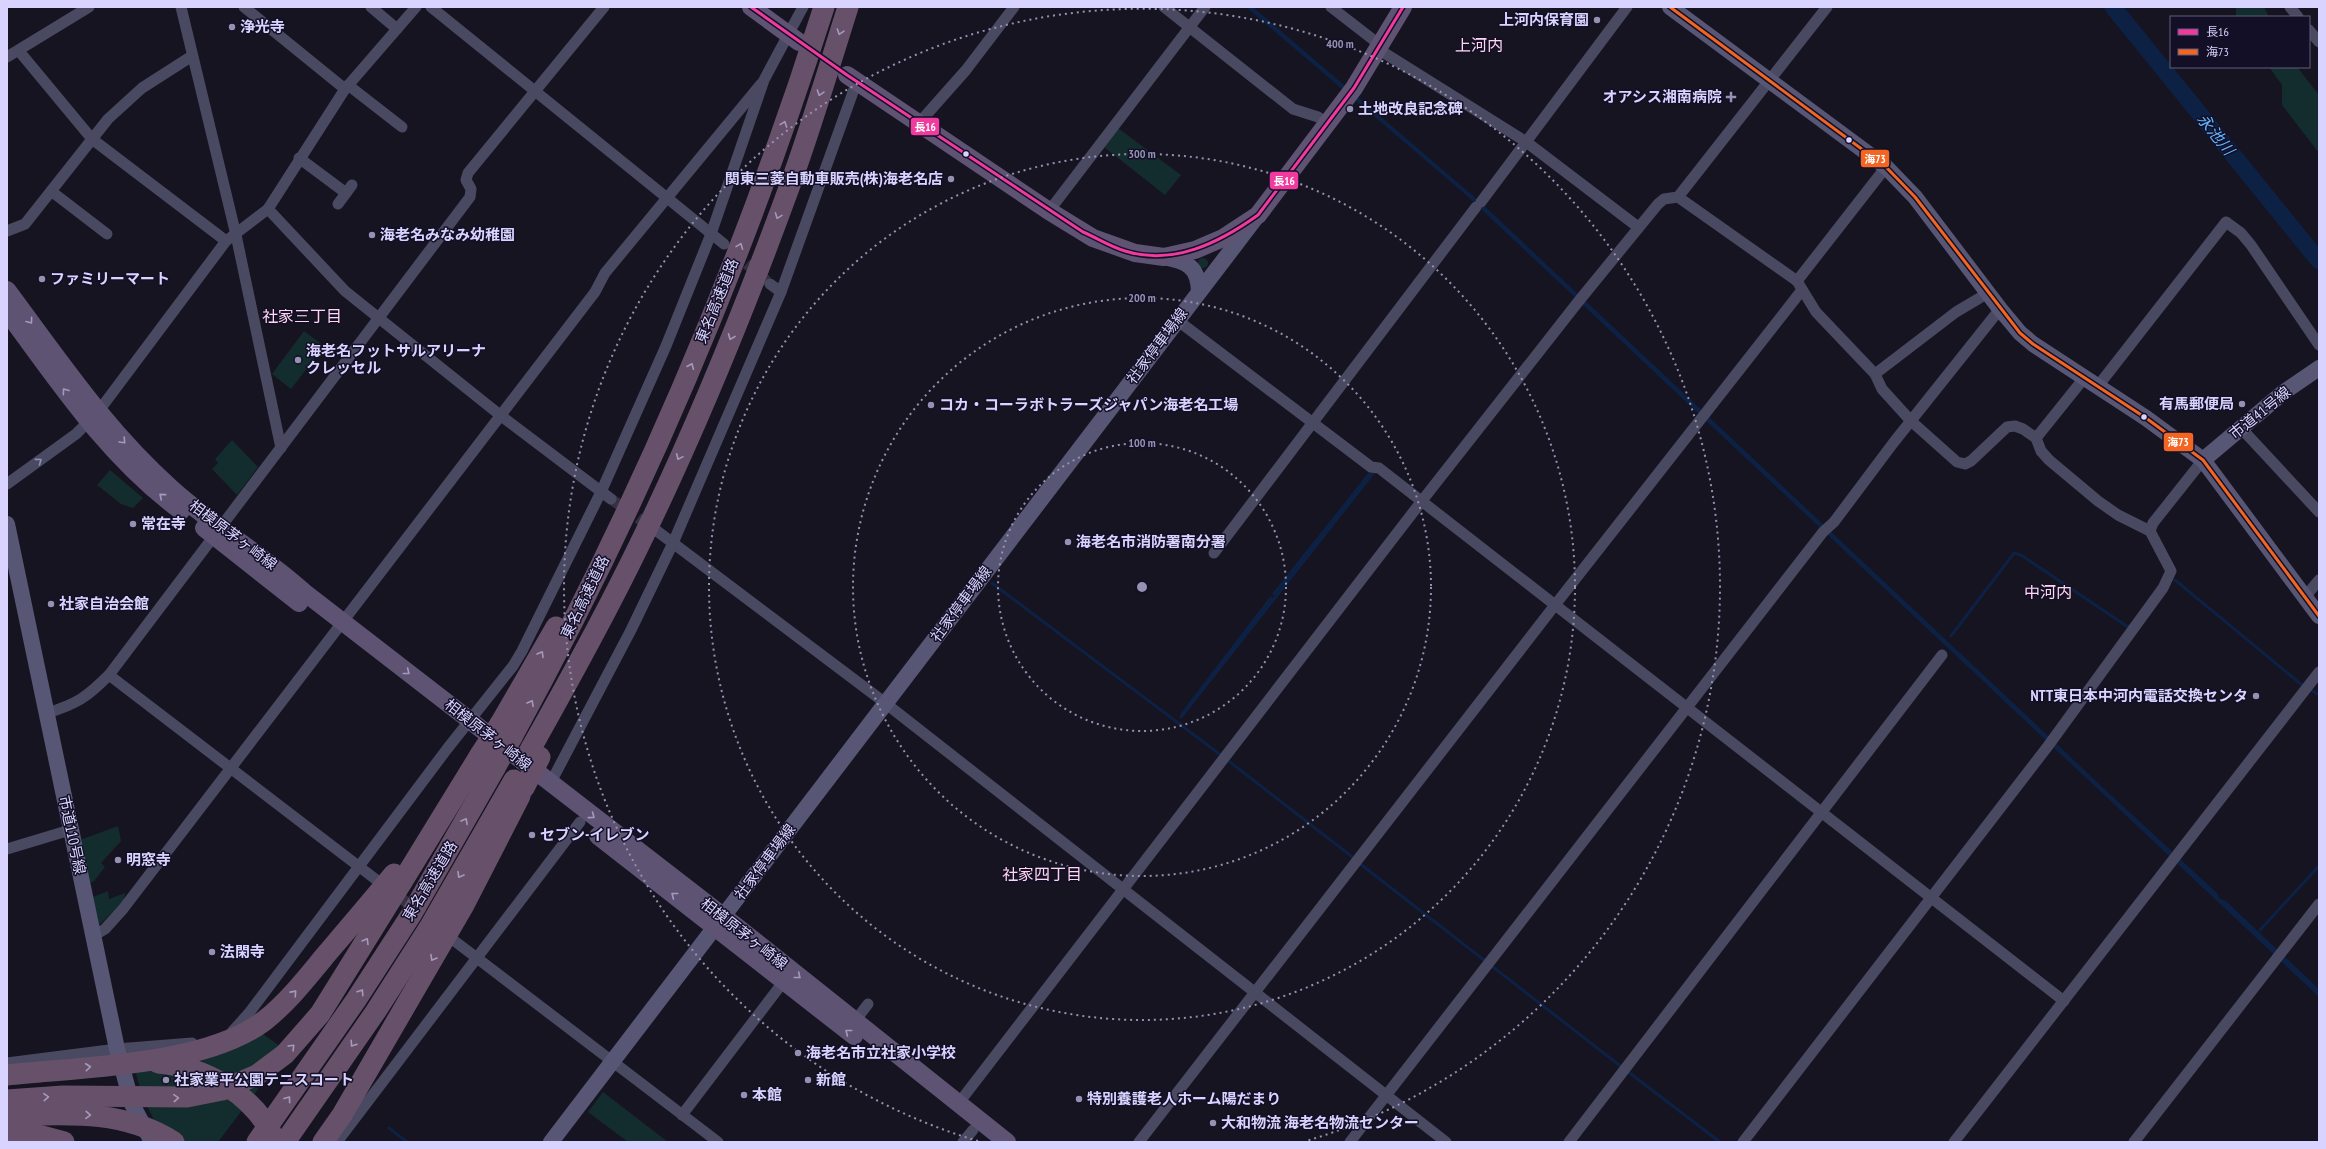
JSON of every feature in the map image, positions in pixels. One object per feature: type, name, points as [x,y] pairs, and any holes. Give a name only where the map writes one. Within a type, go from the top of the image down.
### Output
[{"type":"highway","name":"東名高速道路","points":[[257,1142],[356,1000],[410,914],[484,759],[506,730],[587,595],[675,402],[742,242],[800,40],[824,7]]},
{"type":"highway","name":"東名高速道路","points":[[285,1142],[367,1024],[519,784],[609,606],[671,476],[735,327],[793,176],[848,7]]},
{"type":"highway","points":[[7,1100],[63,1096],[187,1097],[222,1090],[256,1075],[285,1054],[320,1014],[399,885],[423,836],[484,759]]},
{"type":"highway","points":[[322,1142],[356,1091],[464,905],[519,784]]},
{"type":"highway","points":[[7,1075],[134,1062],[192,1052],[220,1045],[236,1038],[264,1021],[277,1010],[399,885]]},
{"type":"highway","points":[[134,1062],[180,1067],[219,1081],[253,1107],[270,1129],[276,1142]]},
{"type":"highway","points":[[7,1116],[75,1114],[107,1117],[136,1123],[174,1142]]},
{"type":"highway","points":[[7,1133],[38,1135],[64,1142]]},
{"type":"main road","points":[[751,7],[800,40]]},
{"type":"main road","points":[[852,78],[1049,211],[1110,245],[1135,253],[1164,256],[1195,250],[1228,235],[1258,215],[1350,92],[1403,7]]},
{"type":"main road","name":"相模原茅ヶ崎線","points":[[7,290],[93,417],[131,469],[163,497],[219,532],[466,725],[580,822],[855,1021],[1007,1142]]},
{"type":"main road","name":"相模原茅ヶ崎線","points":[[7,312],[93,417]]},
{"type":"main road","name":"相模原茅ヶ崎線","points":[[466,725],[550,784],[720,922],[784,982],[968,1136],[989,1142]]},
{"type":"street","points":[[7,57],[89,7]]},
{"type":"street","points":[[181,7],[236,235],[281,448]]},
{"type":"street","points":[[244,7],[347,87],[402,127]]},
{"type":"street","points":[[371,7],[397,29]]},
{"type":"street","points":[[7,484],[76,434],[93,417],[226,241],[236,235],[268,209],[299,158],[347,87],[416,7]]},
{"type":"street","points":[[431,7],[666,199],[724,244]]},
{"type":"street","points":[[47,713],[68,707],[88,696],[109,675],[219,532],[470,198],[471,189],[466,176],[604,7]]},
{"type":"street","points":[[93,936],[105,929],[123,909],[595,292],[604,273],[764,80],[800,40],[803,7]]},
{"type":"street","points":[[920,123],[966,70],[1014,7]]},
{"type":"street","points":[[1164,7],[1293,110],[1318,117],[1327,123]]},
{"type":"street","points":[[1049,211],[1204,7]]},
{"type":"street","points":[[1331,7],[1379,47],[1525,141],[1638,227]]},
{"type":"street","points":[[1214,553],[1627,7]]},
{"type":"street","points":[[1670,7],[1770,79],[1886,167],[1915,197],[2000,309],[2033,344],[2146,418],[2203,460],[2319,616]]},
{"type":"street","points":[[1678,198],[1827,7]]},
{"type":"street","points":[[2290,7],[2297,16]]},
{"type":"street","points":[[2310,31],[2319,42]]},
{"type":"street","points":[[19,51],[92,139],[226,241]]},
{"type":"street","points":[[11,229],[25,224],[92,139],[124,103],[192,56]]},
{"type":"street","points":[[550,784],[631,630],[673,543],[781,292],[852,78]]},
{"type":"street","points":[[7,1062],[116,1049],[192,1044],[213,1040],[231,1033],[249,1013],[358,866],[522,651],[601,492],[666,346],[710,234],[764,80]]},
{"type":"street","points":[[299,158],[349,189],[338,204]]},
{"type":"street","points":[[1139,1142],[1555,605],[1703,417],[1886,167]]},
{"type":"street","points":[[51,191],[107,234]]},
{"type":"street","points":[[958,1104],[1421,502],[1638,227],[1664,200],[1678,198],[1800,286],[1816,312],[1875,374],[1882,389],[1911,421],[1961,464],[1971,461],[2008,427],[2020,427],[2036,438],[2041,451],[2071,479],[2118,515],[2150,532],[2168,563],[2170,571],[2168,580],[2052,741],[1743,1142]]},
{"type":"street","points":[[268,209],[345,291],[500,415],[611,499]]},
{"type":"street","name":"社家停車場線","points":[[552,1142],[1258,215]]},
{"type":"street","points":[[2036,438],[2091,382],[2226,222],[2241,233],[2251,245],[2319,345]]},
{"type":"street","points":[[1195,250],[1208,252],[1211,256],[1214,271]]},
{"type":"street","points":[[1164,256],[1191,266],[1198,275],[1199,291]]},
{"type":"street","points":[[770,284],[781,292]]},
{"type":"street","points":[[1875,374],[1956,312],[1988,293]]},
{"type":"street","points":[[1350,1142],[1825,529],[1834,522],[1911,421],[2000,309]]},
{"type":"street","points":[[1177,320],[1313,421],[1372,467],[1379,468],[1421,502],[1687,706],[2064,1001]]},
{"type":"street","name":"市道41号線","points":[[2203,460],[2240,427],[2284,392],[2319,368]]},
{"type":"street","points":[[2240,427],[2319,512]]},
{"type":"street","points":[[2150,532],[2153,523],[2203,460]]},
{"type":"street","name":"市道110号線","points":[[7,524],[116,1049],[132,1104],[152,1142]]},
{"type":"street","points":[[657,531],[886,704],[1446,1142]]},
{"type":"street","points":[[2305,597],[2319,580]]},
{"type":"street","points":[[1569,1142],[1942,655]]},
{"type":"street","points":[[1954,1142],[2319,672]]},
{"type":"street","points":[[109,675],[358,866],[399,885]]},
{"type":"street","points":[[337,1142],[580,822]]},
{"type":"street","points":[[7,849],[70,830]]},
{"type":"street","points":[[2134,1142],[2319,904]]},
{"type":"street","points":[[452,939],[718,1142]]},
{"type":"street","points":[[682,1115],[784,982]]},
{"type":"street","points":[[855,1021],[868,1004]]},
{"type":"green space","points":[[2236,7],[2264,7],[2268,16],[2236,16]]},
{"type":"green space","points":[[2270,68],[2298,68],[2319,95],[2319,153],[2282,105],[2282,85]]},
{"type":"green space","points":[[1118,128],[1181,175],[1165,195],[1104,147]]},
{"type":"green space","points":[[1201,258],[1205,258],[1207,259],[1207,267],[1201,268],[1198,265],[1198,261]]},
{"type":"green space","name":"海老名フットサルアリーナ クレッセル","points":[[304,331],[324,346],[291,389],[272,374]]},
{"type":"green space","points":[[232,440],[258,467],[237,495],[212,469],[218,463],[215,459]]},
{"type":"green space","points":[[110,470],[143,498],[133,508],[121,504],[97,485]]},
{"type":"green space","points":[[118,826],[121,841],[101,863],[105,867],[94,881],[90,883],[80,840]]},
{"type":"green space","points":[[108,891],[109,899],[125,893],[124,901],[98,926],[93,897]]},
{"type":"green space","points":[[253,1027],[287,1051],[218,1142],[167,1142],[155,1122],[141,1091],[133,1057]]},
{"type":"green space","points":[[603,1092],[668,1142],[628,1142],[588,1112]]},
{"type":"water","points":[[1246,7],[1253,7],[1478,200],[2217,893],[2219,898],[2227,902],[2319,989],[2319,997],[1465,194]]},
{"type":"waterway","name":"永池川","points":[[2113,7],[2319,261]]},
{"type":"waterway","points":[[1274,594],[1371,472]]},
{"type":"waterway","points":[[1181,717],[1374,472]]},
{"type":"waterway","points":[[1951,636],[2014,553],[2021,555],[2128,627],[2130,625]]},
{"type":"waterway","points":[[2175,580],[2302,685]]},
{"type":"waterway","points":[[992,583],[1222,756]]},
{"type":"waterway","points":[[1182,714],[1271,598]]},
{"type":"waterway","points":[[2309,689],[2319,695]]},
{"type":"waterway","points":[[1226,759],[1355,859]]},
{"type":"waterway","points":[[1359,863],[1623,1068]]},
{"type":"waterway","points":[[2260,930],[2319,866]]},
{"type":"waterway","points":[[1627,1071],[1720,1142]]},
{"type":"waterway","points":[[389,1128],[407,1142]]},
{"type":"tunnel","points":[[734,253],[770,284]]},
{"type":"tunnel","points":[[611,499],[652,528]]},
{"type":"tunnel","points":[[401,898],[435,925]]},
{"type":"transit line","name":"長16","points":[[751,7],[847,75],[1083,232],[1125,251],[1143,255],[1161,256],[1178,254],[1211,243],[1228,235],[1258,215],[1354,88],[1403,7]]},
{"type":"transit line","name":"海73","points":[[1670,7],[1886,167],[1915,197],[2020,333],[2033,344],[2146,418],[2203,460],[2319,616]]},
{"type":"place","name":"上河内保育園","points":[[1597,20]]},
{"type":"place","name":"浄光寺","points":[[232,27]]},
{"type":"place","name":"オアシス湘南病院","points":[[1731,97]]},
{"type":"place","name":"土地改良記念碑","points":[[1350,109]]},
{"type":"place","name":"関東三菱自動車販売(株)海老名店","points":[[951,179]]},
{"type":"place","name":"海老名みなみ幼稚園","points":[[372,235]]},
{"type":"place","name":"ファミリーマート","points":[[42,279]]},
{"type":"place","name":"海老名フットサルアリーナ クレッセル","points":[[298,360]]},
{"type":"place","name":"有馬郵便局","points":[[2242,404]]},
{"type":"place","name":"コカ・コーラボトラーズジャパン海老名工場","points":[[931,405]]},
{"type":"place","name":"常在寺","points":[[133,524]]},
{"type":"place","name":"海老名市消防署南分署","points":[[1068,542]]},
{"type":"place","name":"社家自治会館","points":[[51,604]]},
{"type":"place","name":"NTT東日本中河内電話交換センタ","points":[[2256,696]]},
{"type":"place","name":"セブン-イレブン","points":[[532,835]]},
{"type":"place","name":"明窓寺","points":[[118,860]]},
{"type":"place","name":"法閑寺","points":[[212,952]]},
{"type":"place","name":"海老名市立社家小学校","points":[[798,1053]]},
{"type":"place","name":"社家業平公園テニスコート","points":[[166,1080]]},
{"type":"place","name":"新館","points":[[808,1080]]},
{"type":"place","name":"本館","points":[[744,1095]]},
{"type":"place","name":"特別養護老人ホーム陽だまり","points":[[1079,1099]]},
{"type":"place","name":"大和物流 海老名物流センター","points":[[1213,1123]]},
{"type":"district","name":"上河内","points":[[1479,45]]},
{"type":"district","name":"社家三丁目","points":[[302,316]]},
{"type":"district","name":"中河内","points":[[2048,592]]},
{"type":"district","name":"社家四丁目","points":[[1042,874]]}]
